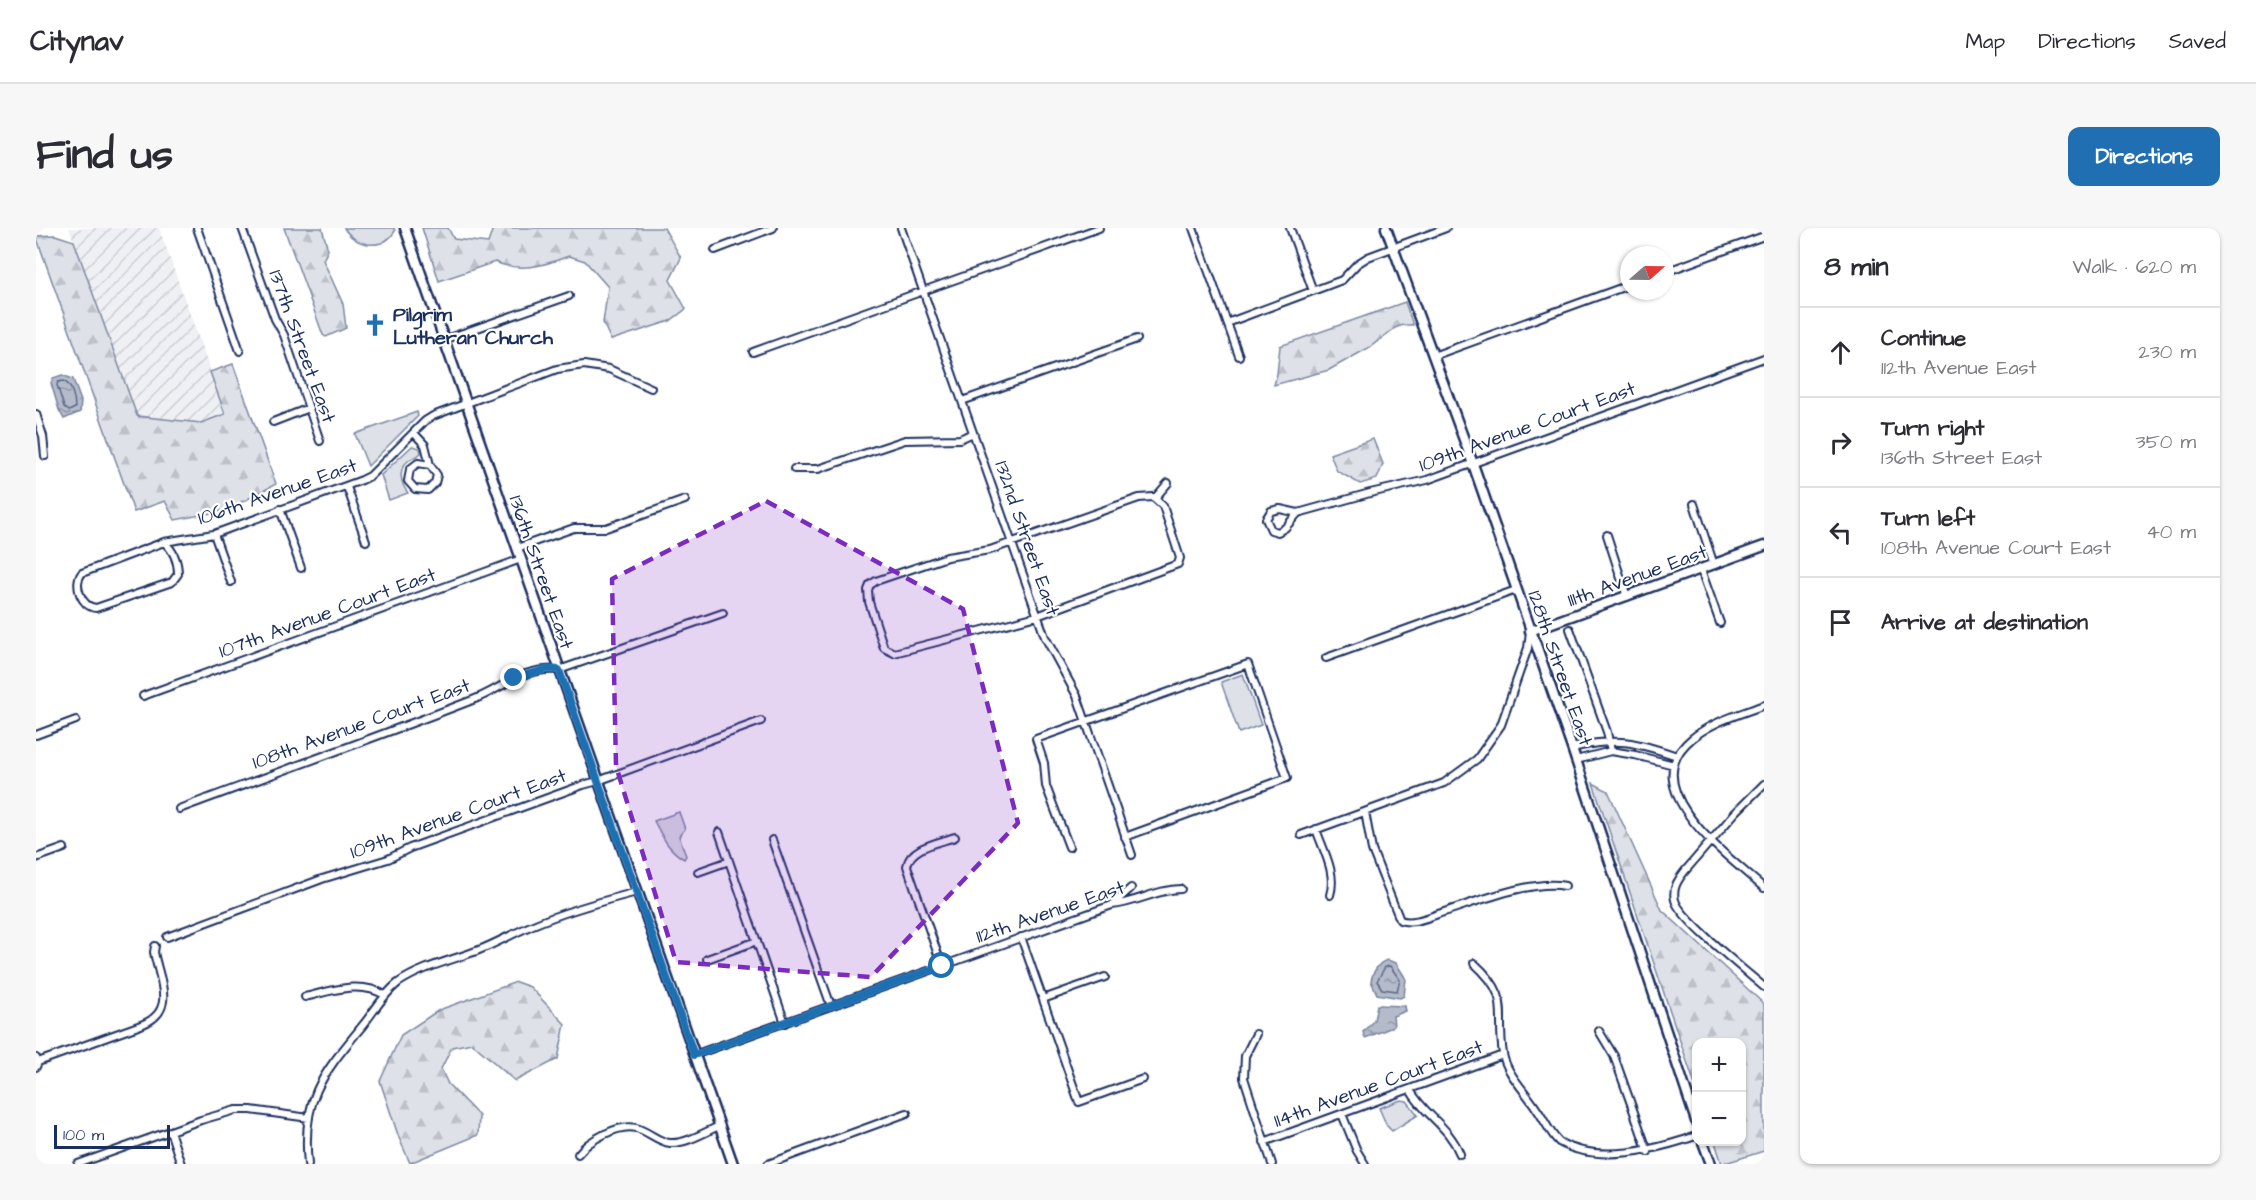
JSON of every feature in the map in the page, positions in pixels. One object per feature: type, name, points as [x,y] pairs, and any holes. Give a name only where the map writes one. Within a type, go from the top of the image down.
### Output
[{"type":"street","points":[[197,228],[240,351]]},
{"type":"street","points":[[242,229],[250,228]]},
{"type":"street","name":"136th Street East","points":[[405,228],[733,1164]]},
{"type":"street","points":[[715,250],[773,228]]},
{"type":"street","name":"132nd Street East","points":[[901,228],[1037,616],[1053,654],[1077,696],[1132,855]]},
{"type":"street","points":[[753,352],[1100,228]]},
{"type":"street","points":[[1193,228],[1239,356]]},
{"type":"street","points":[[1290,228],[1313,291]]},
{"type":"street","name":"128th Street East","points":[[1386,228],[1473,464],[1572,748],[1692,1110]]},
{"type":"street","points":[[1227,323],[1342,280],[1357,264],[1446,228]]},
{"type":"street","name":"137th Street East","points":[[242,229],[275,319],[284,334],[321,441]]},
{"type":"street","points":[[1674,269],[1764,236]]},
{"type":"street","points":[[1433,356],[1620,288]]},
{"type":"street","points":[[443,340],[569,296]]},
{"type":"street","points":[[962,401],[1137,339]]},
{"type":"street","name":"109th Avenue Court East","points":[[1298,513],[1280,509],[1271,511],[1266,519],[1271,530],[1278,532],[1298,513],[1370,493],[1423,482],[1764,358]]},
{"type":"street","name":"106th Avenue East","points":[[164,542],[172,550],[178,569],[176,578],[172,582],[96,608],[90,608],[85,603],[78,583],[78,577],[82,573],[164,542],[214,534],[347,487],[370,476],[433,416],[557,369],[584,365],[609,369],[651,388]]},
{"type":"street","points":[[273,422],[309,408]]},
{"type":"street","points":[[36,414],[43,436],[45,456]]},
{"type":"street","points":[[414,433],[425,445],[430,465],[437,475],[435,483],[428,490],[415,489],[408,482],[410,469],[418,463],[430,465]]},
{"type":"street","points":[[794,469],[818,469],[904,440],[960,439],[973,433]]},
{"type":"street","points":[[1155,498],[1168,483]]},
{"type":"street","points":[[347,487],[366,541]]},
{"type":"street","points":[[1150,497],[1155,498],[1163,506],[1178,549],[1180,562],[1037,616],[894,653],[884,648],[869,602],[868,590],[876,581],[932,561],[981,553],[1012,542],[1139,498],[1150,497]]},
{"type":"street","points":[[517,548],[574,528],[606,528],[686,500]]},
{"type":"street","points":[[1694,504],[1714,565]]},
{"type":"street","points":[[280,510],[301,568]]},
{"type":"street","points":[[214,534],[231,582]]},
{"type":"street","points":[[1607,535],[1627,597]]},
{"type":"street","name":"111th Avenue East","points":[[1530,631],[1764,546]]},
{"type":"street","name":"107th Avenue Court East","points":[[143,696],[521,559]]},
{"type":"street","points":[[1701,570],[1720,623]]},
{"type":"street","points":[[1326,658],[1516,590]]},
{"type":"street","name":"108th Avenue Court East","points":[[179,808],[474,700],[514,678],[548,669],[559,670],[723,613]]},
{"type":"street","points":[[1570,629],[1610,741],[1611,752]]},
{"type":"street","points":[[1301,835],[1444,783],[1478,759],[1501,725],[1528,648],[1530,631]]},
{"type":"street","points":[[1069,847],[1046,786],[1044,763],[1036,740],[1248,664],[1287,778],[1125,837]]},
{"type":"street","points":[[1763,886],[1690,820],[1683,810],[1676,791],[1674,765],[1686,743],[1708,727],[1764,705]]},
{"type":"street","points":[[36,735],[76,720]]},
{"type":"street","name":"109th Avenue Court East","points":[[167,936],[322,879],[388,859],[410,848],[760,721]]},
{"type":"street","points":[[1572,748],[1610,741],[1628,742],[1677,756]]},
{"type":"street","points":[[1576,760],[1611,752],[1635,755],[1674,765]]},
{"type":"street","points":[[1764,784],[1735,813],[1678,878],[1674,888],[1677,906],[1685,916],[1764,987]]},
{"type":"street","points":[[1365,812],[1372,850],[1402,921],[1429,917],[1529,888],[1550,884],[1565,886]]},
{"type":"street","points":[[1316,830],[1333,876],[1334,885],[1330,895]]},
{"type":"street","points":[[719,832],[785,1023]]},
{"type":"street","points":[[942,966],[907,867],[910,857],[918,850],[955,837]]},
{"type":"street","points":[[772,840],[831,1006]]},
{"type":"street","points":[[36,858],[64,848]]},
{"type":"street","points":[[698,872],[729,861]]},
{"type":"street","points":[[1112,905],[1131,888]]},
{"type":"street","name":"112th Avenue East","points":[[694,1055],[1112,905],[1164,891],[1181,889]]},
{"type":"street","points":[[308,1164],[309,1118],[313,1099],[329,1066],[385,995],[409,977],[485,948],[532,926],[638,892]]},
{"type":"street","points":[[1021,937],[1079,1102],[1143,1079]]},
{"type":"street","points":[[707,958],[757,941]]},
{"type":"street","points":[[37,1062],[150,1022],[161,1011],[164,1000],[154,952],[155,946]]},
{"type":"street","points":[[1474,963],[1490,980],[1499,998],[1502,1013],[1503,1055],[1512,1076],[1560,1142],[1578,1154],[1602,1161],[1625,1159],[1692,1137]]},
{"type":"street","points":[[1043,999],[1105,977]]},
{"type":"street","points":[[305,997],[360,987],[371,988],[385,995]]},
{"type":"street","points":[[1599,1031],[1614,1056],[1647,1152]]},
{"type":"street","points":[[1256,1034],[1245,1056],[1244,1078],[1272,1164]]},
{"type":"street","name":"114th Avenue Court East","points":[[1264,1142],[1503,1055]]},
{"type":"street","points":[[1410,1090],[1418,1104],[1444,1126],[1460,1154]]},
{"type":"street","points":[[78,1164],[201,1120],[236,1110],[309,1118]]},
{"type":"street","points":[[768,1164],[907,1113]]},
{"type":"street","points":[[1342,1114],[1357,1151],[1365,1164]]},
{"type":"street","points":[[578,1154],[584,1146],[600,1136],[628,1128],[638,1129],[671,1143],[688,1139],[719,1126]]},
{"type":"street","points":[[170,1131],[181,1164]]},
{"type":"street","points":[[1704,1146],[1711,1164]]},
{"type":"highlighted area","points":[[766,501],[963,609],[1018,823],[871,977],[676,962],[616,766],[612,579]]},
{"type":"shaded area","points":[[69,228],[159,228],[226,414],[146,443]]},
{"type":"green space","points":[[284,228],[322,228],[328,250],[323,260],[343,304],[346,328],[326,337],[323,335]]},
{"type":"green space","points":[[344,228],[394,228],[395,231],[383,242],[369,244],[355,239]]},
{"type":"green space","points":[[422,228],[448,228],[454,239],[488,243],[493,228],[664,228],[681,258],[670,280],[686,309],[670,321],[611,340],[603,323],[608,287],[585,261],[569,256],[542,265],[524,267],[495,262],[439,281]]},
{"type":"green space","points":[[55,235],[74,241],[137,416],[201,423],[225,414],[210,372],[233,364],[276,484],[227,510],[175,520],[165,501],[134,512],[36,236]]},
{"type":"green space","points":[[1405,302],[1413,325],[1395,328],[1370,347],[1329,370],[1274,385],[1280,346]]},
{"type":"green space","points":[[417,412],[418,416],[368,466],[355,434]]},
{"type":"green space","points":[[1373,439],[1383,464],[1377,479],[1360,484],[1337,471],[1330,454]]},
{"type":"green space","points":[[412,446],[420,448],[421,453],[408,461],[402,469],[402,481],[408,493],[389,500],[381,475]]},
{"type":"green space","points":[[1243,674],[1261,725],[1239,733],[1221,682]]},
{"type":"green space","points":[[1593,783],[1608,791],[1662,910],[1764,1004],[1764,1151],[1722,1164],[1716,1146],[1746,1146],[1746,1038],[1692,1038],[1692,1076]]},
{"type":"green space","points":[[679,812],[685,829],[679,836],[686,856],[684,859],[670,847],[654,821]]},
{"type":"green space","points":[[516,982],[530,987],[565,1024],[558,1059],[515,1081],[472,1043],[452,1047],[441,1069],[448,1084],[479,1116],[478,1135],[410,1163],[380,1081],[401,1035],[439,1010]]},
{"type":"green space","points":[[1401,1100],[1407,1101],[1418,1115],[1392,1131],[1387,1126],[1379,1108]]},
{"type":"water","points":[[62,375],[73,379],[81,401],[80,412],[64,419],[51,383],[53,378]]},
{"type":"water","points":[[1387,960],[1396,963],[1406,979],[1404,996],[1400,998],[1377,994],[1371,981],[1376,969]]},
{"type":"water","points":[[1377,1005],[1405,1006],[1406,1011],[1393,1016],[1394,1026],[1365,1038],[1363,1032],[1374,1020]]},
{"type":"place","name":"Pilgrim Lutheran Church","points":[[375,325]]},
{"type":"route","points":[[514,678],[548,669],[559,670],[694,1055],[942,966]]}]
